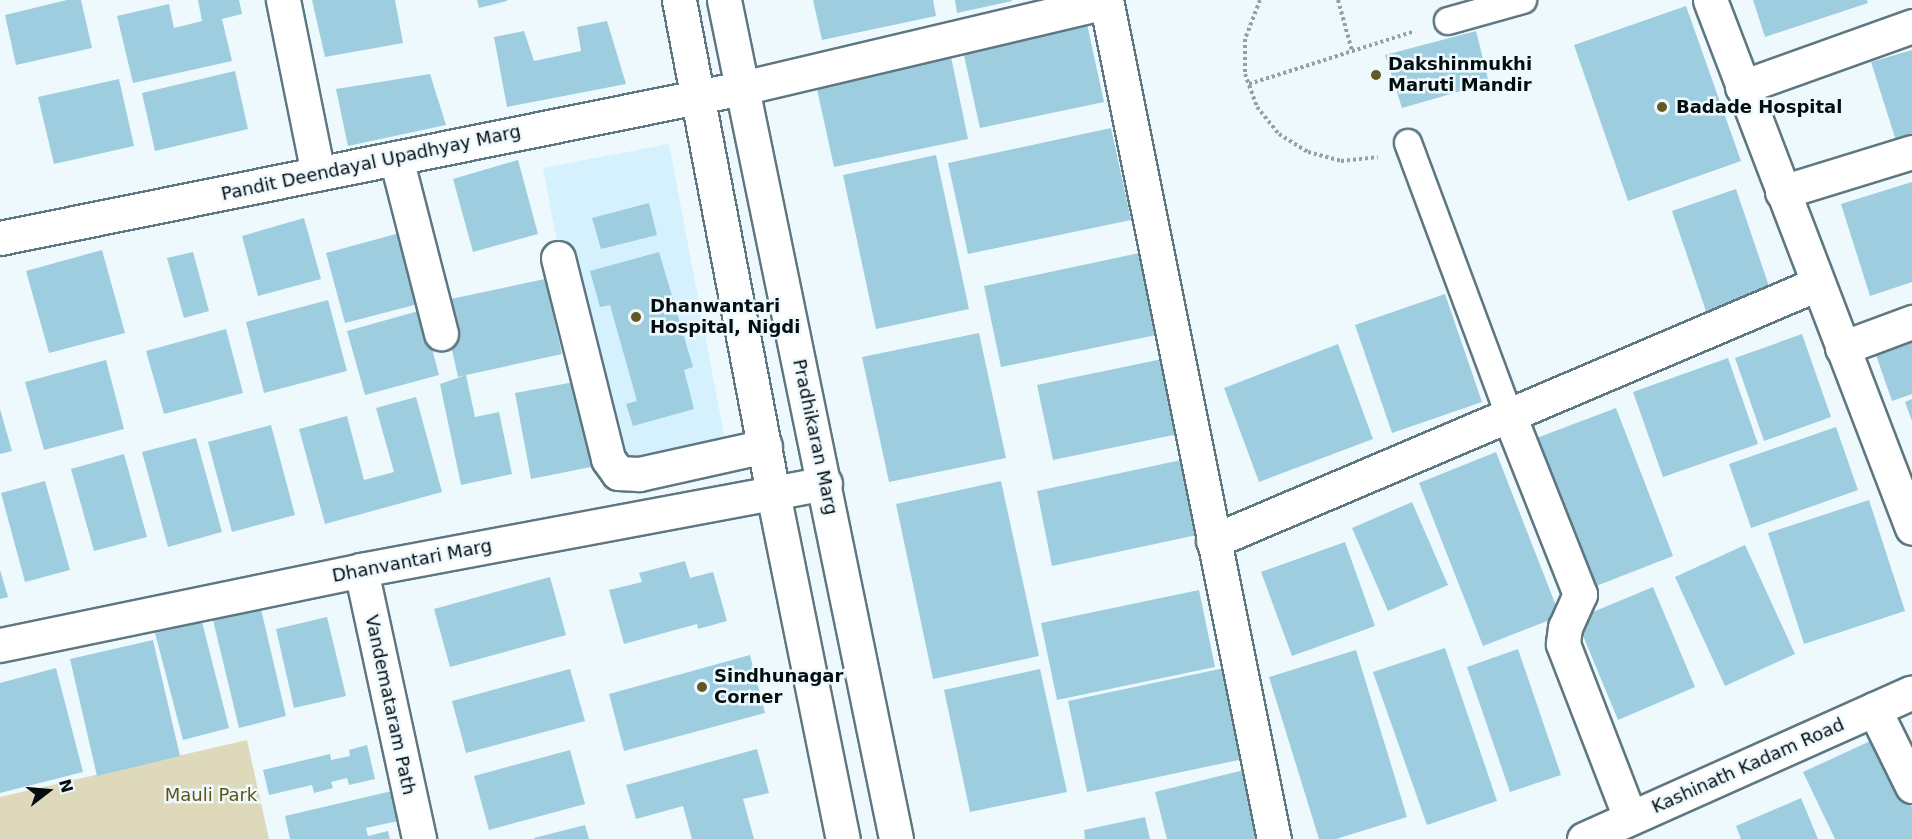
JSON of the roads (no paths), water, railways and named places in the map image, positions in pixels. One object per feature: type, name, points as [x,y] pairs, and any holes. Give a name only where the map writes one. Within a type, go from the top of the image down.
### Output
[{"type":"street","points":[[283,0],[318,174]]},
{"type":"street","points":[[679,0],[773,493],[843,839]]},
{"type":"street","name":"Pradhikaran Marg","points":[[724,0],[825,483],[896,839]]},
{"type":"street","points":[[1710,0],[1912,528]]},
{"type":"street","points":[[1106,1],[1274,839]]},
{"type":"street","name":"Pandit Deendayal Upadhyay Marg","points":[[0,238],[742,87],[1106,1]]},
{"type":"street","points":[[1742,87],[1912,26]]},
{"type":"street","points":[[1782,192],[1912,152]]},
{"type":"street","points":[[396,158],[441,333]]},
{"type":"street","points":[[558,258],[608,459],[618,473],[639,474],[765,446]]},
{"type":"street","points":[[1213,541],[1817,284]]},
{"type":"street","points":[[1842,348],[1912,322]]},
{"type":"street","points":[[1509,415],[1580,594],[1565,627],[1563,644],[1630,818]]},
{"type":"street","name":"Dhanvantari Marg","points":[[0,645],[361,570],[825,483]]},
{"type":"street","name":"Vandemataram Path","points":[[361,570],[419,839]]},
{"type":"street","name":"Kashinath Kadam Road","points":[[1584,839],[1912,693]]},
{"type":"street","points":[[1874,709],[1912,786]]},
{"type":"lane","points":[[1448,21],[1523,0]]},
{"type":"lane","points":[[1408,143],[1509,415]]},
{"type":"place","name":"Dakshinmukhi Maruti Mandir","points":[[1376,75]]},
{"type":"place","name":"Badade Hospital","points":[[1662,107]]},
{"type":"place","name":"Dhanwantari Hospital, Nigdi","points":[[636,317]]},
{"type":"place","name":"Sindhunagar Corner","points":[[702,687]]},
{"type":"park label","name":"Mauli Park","points":[[211,795]]}]
